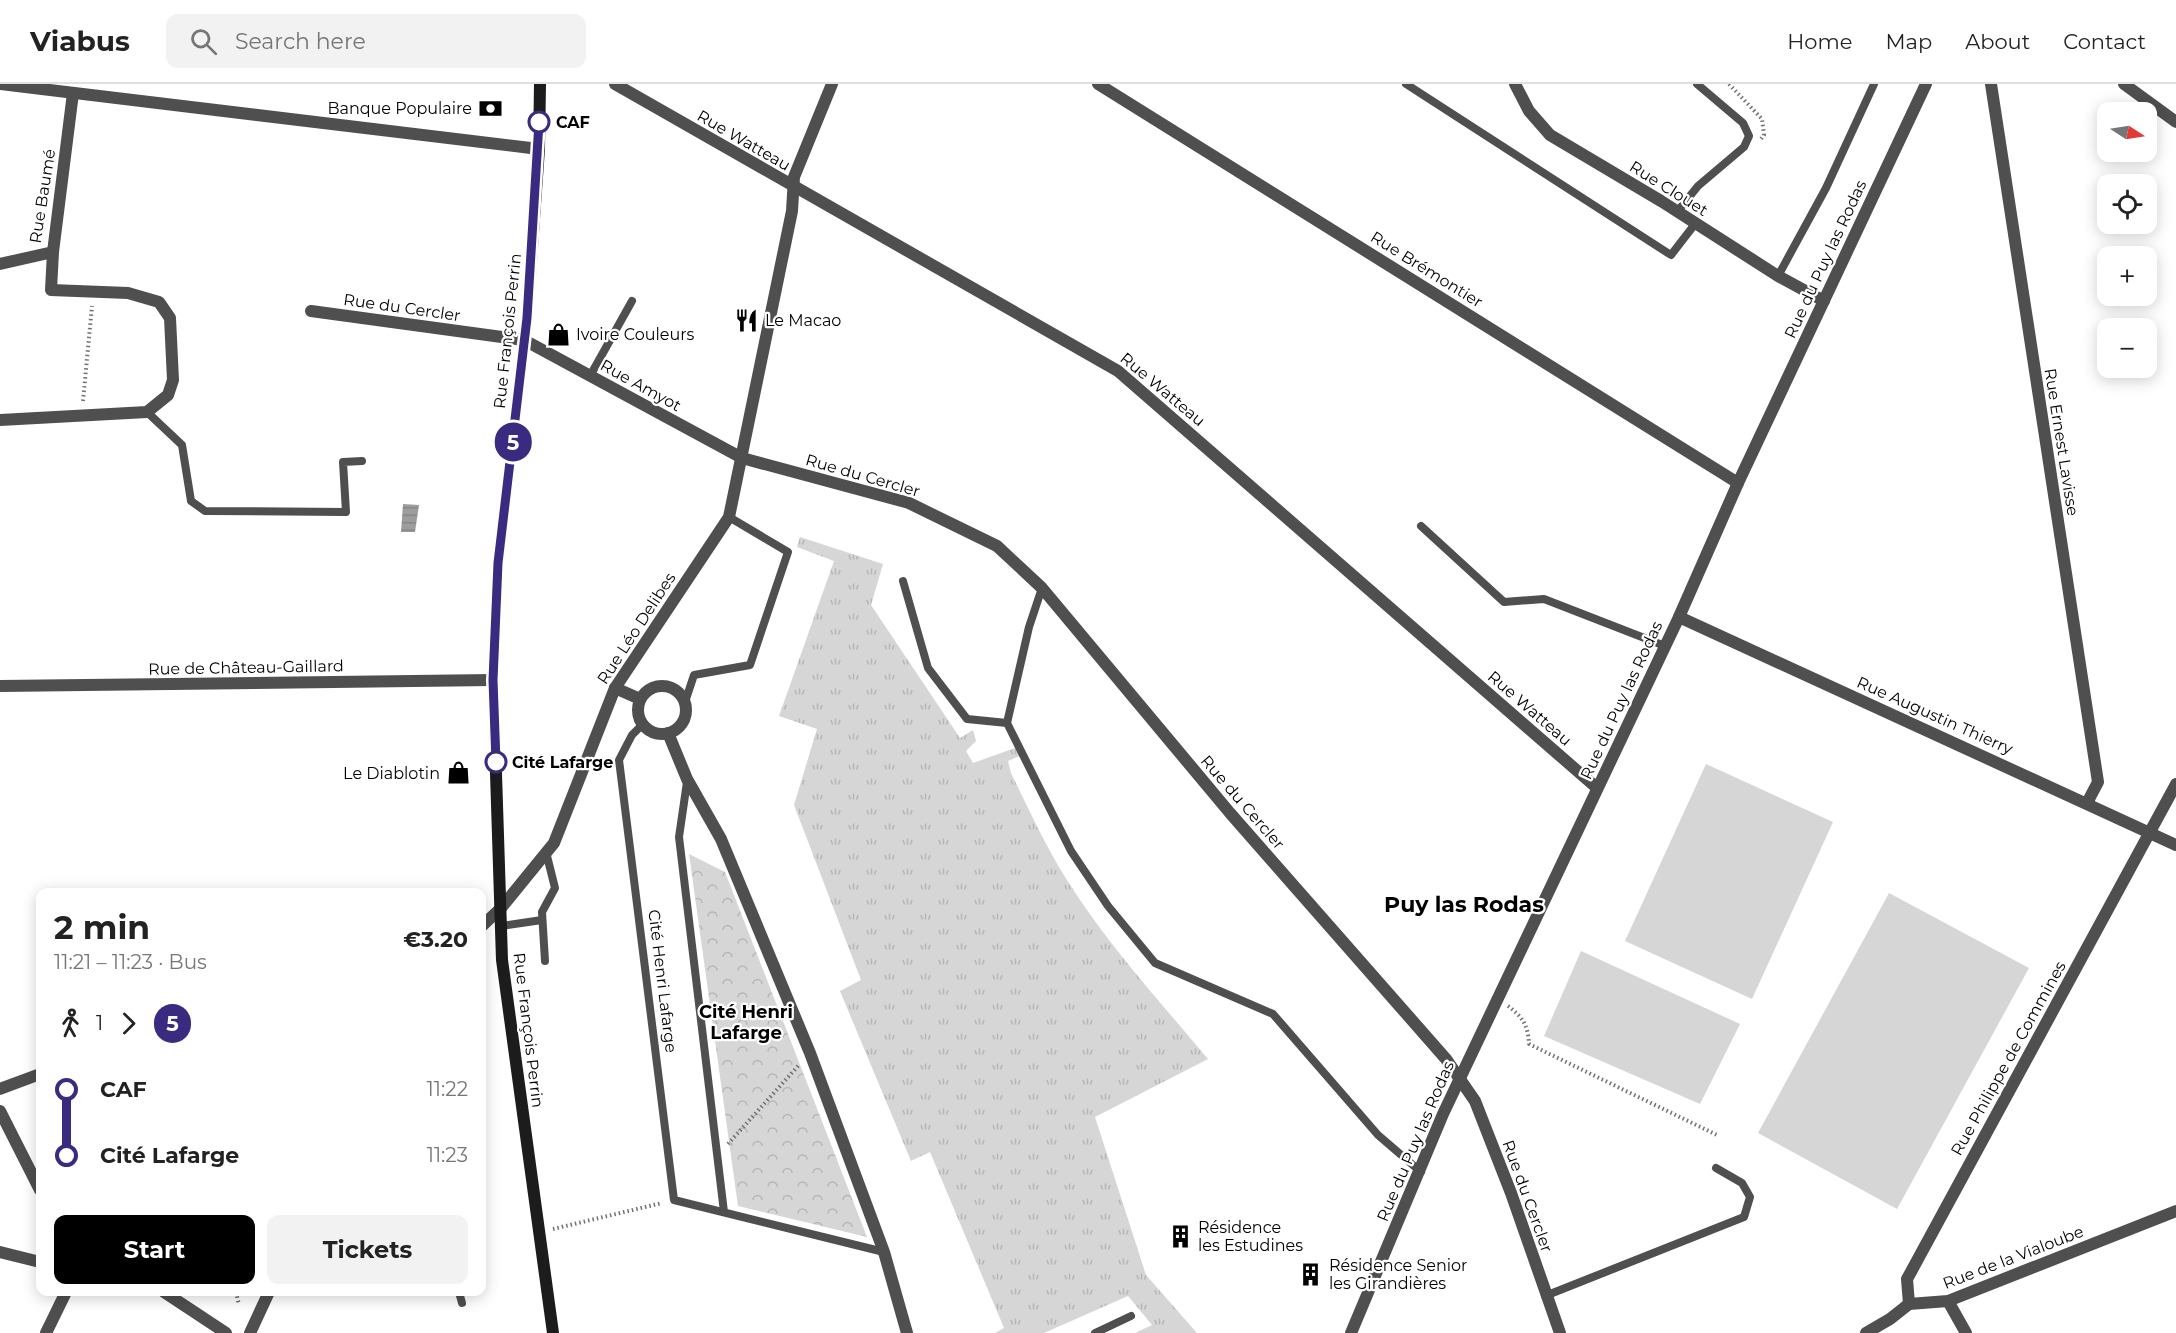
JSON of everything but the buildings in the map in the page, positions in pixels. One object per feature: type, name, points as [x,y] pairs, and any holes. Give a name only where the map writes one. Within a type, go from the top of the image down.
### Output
[{"type":"main road","name":"Rue François Perrin","points":[[540,84],[539,148],[524,340],[498,563],[493,680],[502,960],[553,1333]]},
{"type":"street","points":[[0,84],[539,148]]},
{"type":"street","name":"Rue Watteau","points":[[615,84],[1118,371],[1597,788]]},
{"type":"street","name":"Rue Léo Delibes","points":[[486,922],[501,908],[554,843],[615,688],[729,517],[794,205],[794,177],[832,84]]},
{"type":"street","name":"Rue Brémontier","points":[[1098,84],[1738,483]]},
{"type":"street","name":"Rue Clouet","points":[[1515,84],[1529,111],[1550,135],[1778,276],[1824,301]]},
{"type":"street","name":"Rue du Puy las Rodas","points":[[1351,1333],[1459,1079],[1679,617],[1738,483],[1926,84]]},
{"type":"street","name":"Rue Ernest Lavisse","points":[[1991,84],[2098,782],[2087,803]]},
{"type":"street","points":[[2124,84],[2176,122]]},
{"type":"street","name":"Rue Baumé","points":[[0,264],[53,252],[73,93]]},
{"type":"street","points":[[0,420],[147,412],[168,395],[173,380],[170,318],[159,302],[128,293],[51,290],[53,252]]},
{"type":"street","name":"Rue du Cercler","points":[[311,311],[524,340]]},
{"type":"street","name":"Rue Amyot","points":[[524,340],[742,459]]},
{"type":"street","name":"Rue du Cercler","points":[[742,459],[909,503],[997,546],[1042,588],[1230,813],[1446,1059],[1479,1111],[1511,1193],[1545,1296],[1560,1333]]},
{"type":"street","name":"Rue Augustin Thierry","points":[[1679,617],[2176,845]]},
{"type":"street","name":"Rue de Château-Gaillard","points":[[0,686],[493,680]]},
{"type":"street","points":[[660,686],[675,690],[685,702],[684,718],[675,730],[668,733],[652,732],[643,724],[638,714],[640,699],[652,688],[660,686]]},
{"type":"street","points":[[615,688],[640,699]]},
{"type":"street","points":[[668,733],[687,779],[721,839],[810,1053],[884,1252],[907,1333]]},
{"type":"street","name":"Rue Philippe de Commines","points":[[1909,1304],[1907,1279],[2176,784]]},
{"type":"street","points":[[486,913],[501,908]]},
{"type":"street","points":[[0,1089],[36,1076]]},
{"type":"street","points":[[0,1111],[36,1182]]},
{"type":"street","name":"Rue de la Vialoube","points":[[1909,1304],[1948,1301],[2176,1211]]},
{"type":"street","points":[[0,1252],[36,1261]]},
{"type":"street","points":[[46,1333],[64,1296]]},
{"type":"street","points":[[170,1296],[226,1333]]},
{"type":"street","points":[[250,1333],[267,1296]]},
{"type":"street","points":[[1948,1301],[1966,1333]]},
{"type":"street","points":[[1866,1333],[1890,1319],[1909,1304]]},
{"type":"lane","points":[[1406,84],[1671,255],[1695,224]]},
{"type":"lane","points":[[1677,212],[1698,186],[1744,147],[1749,136],[1743,123],[1697,84]]},
{"type":"lane","points":[[1778,276],[1826,188],[1874,84]]},
{"type":"lane","points":[[590,376],[632,301]]},
{"type":"lane","points":[[147,412],[182,445],[191,501],[204,511],[346,512],[343,462],[362,461]]},
{"type":"lane","points":[[685,702],[694,675],[750,664],[788,552],[729,517]]},
{"type":"lane","points":[[1421,526],[1504,602],[1544,599],[1665,646]]},
{"type":"lane","points":[[903,581],[928,668],[967,719],[1007,723]]},
{"type":"lane","points":[[1042,588],[1029,627],[1007,723],[1071,851],[1108,906],[1155,963],[1273,1014],[1378,1135],[1420,1172]]},
{"type":"lane","name":"Cité Henri Lafarge","points":[[643,724],[632,735],[619,760],[674,1200],[884,1252]]},
{"type":"lane","name":"Cité Henri Lafarge","points":[[687,779],[679,837],[724,1212]]},
{"type":"lane","points":[[545,961],[542,912],[555,888],[546,852]]},
{"type":"lane","points":[[501,926],[542,920]]},
{"type":"lane","points":[[1545,1296],[1744,1216],[1750,1197],[1742,1183],[1716,1168]]},
{"type":"lane","points":[[460,1296],[462,1303]]},
{"type":"lane","points":[[1095,1333],[1131,1316]]},
{"type":"path","points":[[82,416],[93,291]]},
{"type":"path","points":[[1498,999],[1518,1014],[1528,1028],[1529,1044],[1719,1136]]},
{"type":"path","points":[[717,1156],[810,1053]]},
{"type":"path","points":[[540,1233],[648,1206]]},
{"type":"path","points":[[237,1296],[239,1305]]},
{"type":"green space","points":[[800,537],[883,564],[871,605],[960,738],[973,730],[976,741],[966,751],[973,763],[1015,748],[1020,756],[1008,761],[1011,773],[1041,835],[1067,880],[1123,958],[1208,1059],[1095,1117],[1146,1275],[1197,1333],[1135,1333],[1152,1325],[1128,1296],[1044,1333],[995,1333],[1004,1328],[930,1152],[911,1161],[840,991],[861,980],[794,805],[817,729],[779,716],[834,561],[797,547]]},
{"type":"green space","points":[[1706,764],[1833,822],[1752,999],[1625,941]]},
{"type":"green space","points":[[689,854],[725,872],[867,1237],[738,1206]]},
{"type":"green space","points":[[1889,893],[2029,968],[1897,1209],[1758,1133]]},
{"type":"green space","points":[[1581,951],[1740,1024],[1700,1104],[1544,1036]]},
{"type":"shaded area","points":[[403,504],[419,505],[415,532],[401,532]]},
{"type":"bus line","name":"5","points":[[496,762],[493,680],[498,563],[527,318],[539,122]]},
{"type":"place","name":"Banque Populaire","points":[[490,108]]},
{"type":"place","name":"CAF","points":[[539,122]]},
{"type":"place","name":"Le Macao","points":[[747,320]]},
{"type":"place","name":"Ivoire Couleurs","points":[[558,334]]},
{"type":"place","name":"Cité Lafarge","points":[[496,762]]},
{"type":"place","name":"Le Diablotin","points":[[458,773]]},
{"type":"place","name":"Résidence les Estudines","points":[[1180,1236]]},
{"type":"place","name":"Résidence Senior les Girandières","points":[[1311,1274]]},
{"type":"district","name":"Puy las Rodas","points":[[1464,904]]},
{"type":"district","name":"Cité Henri Lafarge","points":[[746,1022]]}]
